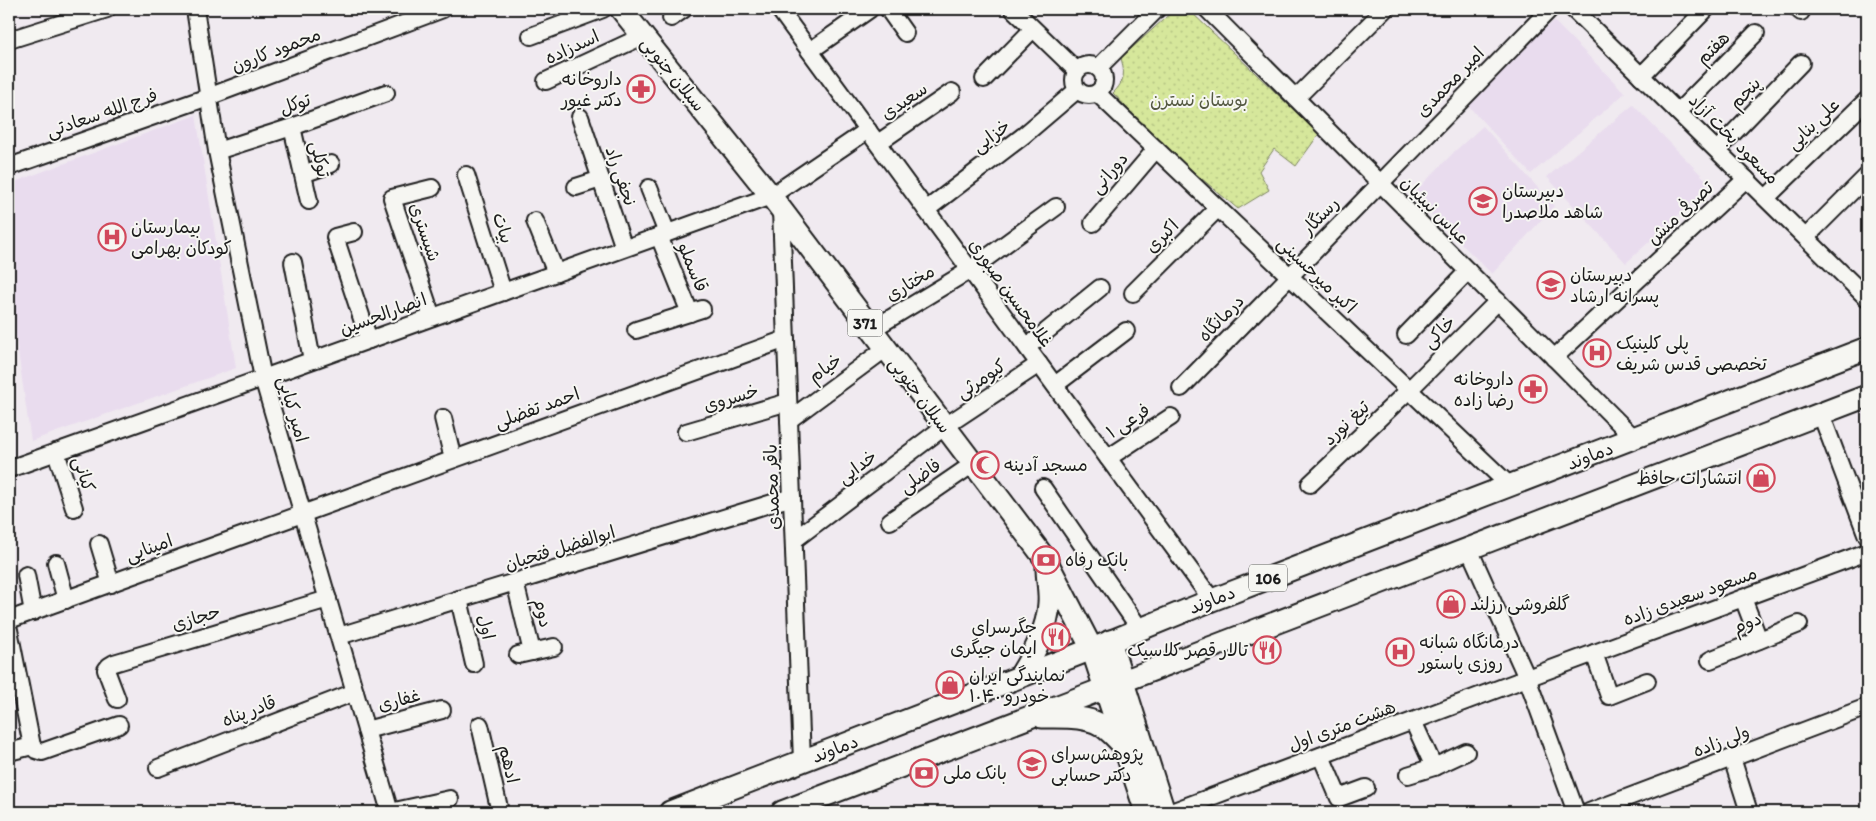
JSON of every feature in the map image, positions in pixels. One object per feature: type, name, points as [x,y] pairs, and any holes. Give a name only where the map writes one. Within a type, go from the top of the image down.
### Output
[{"type":"main road","name":"سبلان جنوبی","points":[[621,9],[776,203],[1046,560],[1101,645],[1114,685]]},
{"type":"main road","name":"دماوند","points":[[670,812],[1212,600],[1635,439],[1867,348]]},
{"type":"main road","name":"106","points":[[782,812],[1867,396]]},
{"type":"main road","points":[[1020,676],[1034,654],[1045,623],[1049,604],[1046,560]]},
{"type":"main road","points":[[1114,685],[1125,747],[1146,812]]},
{"type":"main road","points":[[1114,685],[1164,812]]},
{"type":"main road","points":[[1034,716],[1070,718],[1095,722],[1112,733],[1125,747]]},
{"type":"street","points":[[9,40],[107,9]]},
{"type":"street","name":"امیر کیایی","points":[[195,9],[217,151],[263,378],[390,812]]},
{"type":"street","name":"محمود کارون","points":[[208,97],[443,9]]},
{"type":"street","points":[[531,36],[602,9]]},
{"type":"street","name":"غلامحسین صبوری","points":[[779,9],[1212,600]]},
{"type":"street","points":[[810,51],[870,9]]},
{"type":"street","points":[[888,9],[906,33]]},
{"type":"street","points":[[1098,68],[1157,9]]},
{"type":"street","name":"عباس نبیئیان","points":[[1207,9],[1635,439]]},
{"type":"street","points":[[1296,98],[1385,9]]},
{"type":"street","name":"امیر محمدی","points":[[1380,184],[1550,9]]},
{"type":"street","name":"مسعود بخت آزاد","points":[[1573,9],[1867,298]]},
{"type":"street","points":[[1641,76],[1706,9]]},
{"type":"street","points":[[1019,11],[1033,29],[1076,71]]},
{"type":"street","points":[[984,79],[1033,29]]},
{"type":"street","name":"هفتم","points":[[1678,112],[1756,33]]},
{"type":"street","name":"اسدزاده","points":[[546,81],[643,36]]},
{"type":"street","name":"پنجم","points":[[1717,150],[1802,64]]},
{"type":"street","points":[[1089,65],[1098,68],[1102,72],[1104,82],[1097,93],[1086,95],[1077,90],[1073,81],[1076,71],[1089,65]]},
{"type":"street","name":"خزایی","points":[[926,210],[1023,136],[1077,90]]},
{"type":"street","name":"سعیدی","points":[[776,203],[873,137],[952,92]]},
{"type":"street","name":"توکل","points":[[217,151],[292,127],[386,93]]},
{"type":"street","name":"اکبر میرحسینی","points":[[1097,93],[1510,486]]},
{"type":"street","name":"فرج الله سعادتی","points":[[9,167],[208,97]]},
{"type":"street","name":"علی بنایی","points":[[1766,198],[1867,100]]},
{"type":"street","name":"نجفی راد","points":[[580,117],[624,248]]},
{"type":"street","name":"توکلی","points":[[292,127],[309,200]]},
{"type":"street","name":"دورانی","points":[[1092,223],[1156,148]]},
{"type":"street","points":[[303,174],[332,164]]},
{"type":"street","name":"بیات","points":[[466,175],[503,292]]},
{"type":"street","points":[[1806,237],[1867,176]]},
{"type":"street","points":[[576,187],[601,179]]},
{"type":"street","name":"تصرفی منش","points":[[1554,358],[1746,179]]},
{"type":"street","name":"رستگار","points":[[1290,276],[1380,184]]},
{"type":"street","name":"شیستری","points":[[432,188],[392,198],[432,317]]},
{"type":"street","name":"قاسملو","points":[[636,330],[696,311],[663,235],[649,188]]},
{"type":"street","name":"انصارالحسین","points":[[9,469],[624,248],[776,203]]},
{"type":"street","name":"باقر محمدی","points":[[776,203],[786,339],[802,761]]},
{"type":"street","name":"مختاری","points":[[871,330],[970,270],[1056,207]]},
{"type":"street","name":"اکبری","points":[[1133,293],[1218,208]]},
{"type":"street","points":[[535,222],[556,273]]},
{"type":"street","points":[[354,232],[335,237],[369,340]]},
{"type":"street","points":[[293,262],[312,360]]},
{"type":"street","points":[[1406,335],[1468,271]]},
{"type":"street","name":"درمانگاه","points":[[1181,388],[1290,276]]},
{"type":"street","points":[[1027,347],[1100,288]]},
{"type":"street","name":"خاکی","points":[[1409,390],[1498,301]]},
{"type":"street","points":[[1054,385],[1126,330]]},
{"type":"street","name":"احمد تفضلی","points":[[303,514],[786,339]]},
{"type":"street","name":"خیام","points":[[789,420],[885,349]]},
{"type":"street","name":"کیومرثی","points":[[944,427],[1039,364]]},
{"type":"street","name":"تیغ نورد","points":[[1310,484],[1409,390]]},
{"type":"street","name":"خسروی","points":[[686,432],[788,402]]},
{"type":"street","points":[[1821,414],[1867,536]]},
{"type":"street","name":"فرعی ۱","points":[[1108,458],[1171,417]]},
{"type":"street","points":[[443,418],[454,460]]},
{"type":"street","name":"خدایی","points":[[794,540],[944,427]]},
{"type":"street","name":"کیانی","points":[[56,452],[74,508]]},
{"type":"street","name":"فاضلی","points":[[890,521],[973,464]]},
{"type":"street","points":[[1043,488],[1140,629]]},
{"type":"street","name":"ابوالفضل فتحیان","points":[[339,636],[792,497]]},
{"type":"street","name":"امینایی","points":[[9,620],[303,514]]},
{"type":"street","points":[[99,544],[110,584]]},
{"type":"street","points":[[1469,549],[1527,678],[1576,812]]},
{"type":"street","name":"مسعود سعیدی زاده","points":[[1527,678],[1867,552]]},
{"type":"street","points":[[56,563],[66,600]]},
{"type":"street","points":[[26,575],[33,612]]},
{"type":"street","name":"دوم","points":[[515,582],[525,653],[554,647]]},
{"type":"street","points":[[1743,598],[1760,640]]},
{"type":"street","name":"حجازی","points":[[117,699],[106,670],[114,663],[328,599]]},
{"type":"street","name":"اول","points":[[460,599],[474,664]]},
{"type":"street","name":"دوم","points":[[1710,660],[1799,624]]},
{"type":"street","points":[[9,630],[14,678],[32,746],[36,750],[42,752],[119,726]]},
{"type":"street","points":[[1594,653],[1609,696],[1647,681]]},
{"type":"street","name":"هشت متری اول","points":[[1171,812],[1527,678]]},
{"type":"street","name":"قادر پناه","points":[[158,768],[355,692]]},
{"type":"street","name":"ولی زاده","points":[[1589,812],[1867,707]]},
{"type":"street","name":"غفاری","points":[[366,730],[442,710]]},
{"type":"street","points":[[1413,721],[1434,767]]},
{"type":"street","name":"ادهم","points":[[480,725],[500,812]]},
{"type":"street","points":[[9,752],[32,746]]},
{"type":"street","points":[[1408,775],[1434,767],[1466,752]]},
{"type":"street","points":[[1321,756],[1339,798],[1366,788]]},
{"type":"street","points":[[1732,758],[1750,812]]},
{"type":"street","points":[[390,812],[450,799]]},
{"type":"shaded area","points":[[1554,21],[1625,93],[1531,174],[1463,100]]},
{"type":"shaded area","points":[[1633,105],[1711,185],[1626,263],[1547,177]]},
{"type":"shaded area","name":"بیمارستان کودکان بهرامی","points":[[196,115],[236,368],[31,441],[9,290],[9,184]]},
{"type":"shaded area","name":"دبیرستان شاهد ملاصدرا","points":[[1483,126],[1554,206],[1492,274],[1412,195],[1455,151]]},
{"type":"green space","name":"بوستان نسترن","points":[[1175,9],[1188,9],[1319,134],[1296,166],[1274,149],[1259,171],[1269,190],[1238,209],[1159,143],[1113,93],[1120,85],[1123,77],[1121,58]]},
{"type":"place","name":"داروخانه دکتر غیور","points":[[641,89]]},
{"type":"place","name":"دبیرستان شاهد ملاصدرا","points":[[1483,201]]},
{"type":"place","name":"بیمارستان کودکان بهرامی","points":[[112,237]]},
{"type":"place","name":"دبیرستان پسرانه ارشاد","points":[[1551,285]]},
{"type":"place","name":"پلی کلینیک تخصصی قدس شریف","points":[[1597,353]]},
{"type":"place","name":"داروخانه رضا زاده","points":[[1533,389]]},
{"type":"place","name":"مسجد آدینه","points":[[985,465]]},
{"type":"place","name":"انتشارات حافظ","points":[[1761,478]]},
{"type":"place","name":"بانک رفاه","points":[[1046,560]]},
{"type":"place","name":"گلفروشی رزلند","points":[[1451,604]]},
{"type":"place","name":"جگرسرای ایمان جیگری","points":[[1056,637]]},
{"type":"place","name":"تالار قصر کلاسیک","points":[[1267,650]]},
{"type":"place","name":"درمانگاه شبانه روزی پاستور","points":[[1400,652]]},
{"type":"place","name":"نمایندگی ایران خودرو ۱۰۴۰","points":[[950,685]]},
{"type":"place","name":"پژوهش‌سرای دکتر حسابی","points":[[1032,764]]},
{"type":"place","name":"بانک ملی","points":[[924,773]]}]
